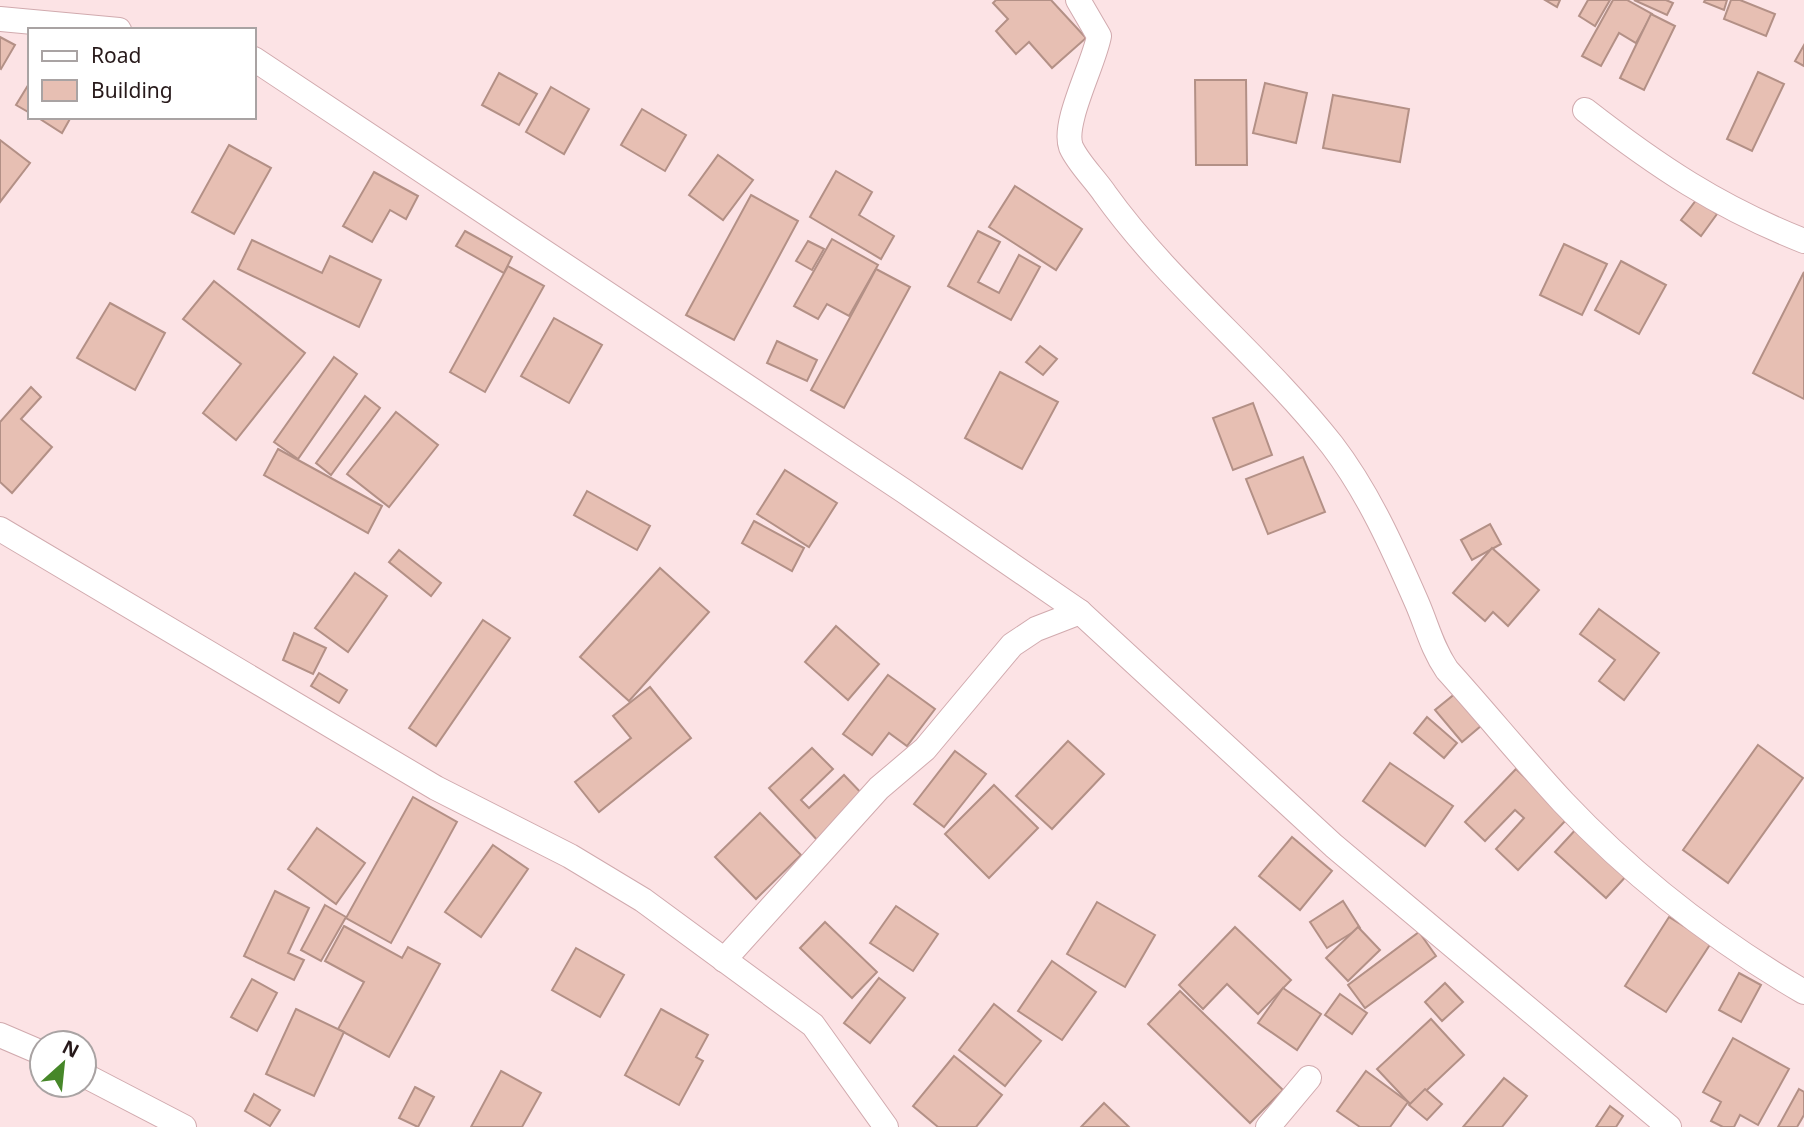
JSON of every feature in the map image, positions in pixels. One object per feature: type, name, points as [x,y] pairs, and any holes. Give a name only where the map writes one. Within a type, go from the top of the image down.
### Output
[{"type":"street","points":[[1078,0],[1099,36],[1086,82],[1073,104],[1070,145],[1123,219],[1196,300],[1250,351],[1332,446],[1385,533],[1421,612],[1435,652],[1447,670],[1563,802],[1624,860],[1695,922],[1804,992]]},
{"type":"street","points":[[0,19],[97,28]]},
{"type":"street","points":[[256,60],[904,491],[1080,612],[1334,846],[1670,1127]]},
{"type":"street","points":[[1585,110],[1652,162],[1745,218],[1804,241]]},
{"type":"street","points":[[0,529],[436,788],[570,856],[643,900],[813,1025],[886,1127]]},
{"type":"street","points":[[724,960],[879,788],[925,749],[1012,645],[1036,629],[1080,612]]},
{"type":"street","points":[[0,1035],[28,1047]]},
{"type":"street","points":[[1268,1127],[1309,1078]]},
{"type":"street","points":[[98,1082],[184,1127]]},
{"type":"building","points":[[996,0],[1051,0],[1086,38],[1052,68],[1029,42],[1016,54],[996,31],[1008,19],[993,3]]},
{"type":"building","points":[[1545,0],[1560,0],[1557,7]]},
{"type":"building","points":[[1588,0],[1610,0],[1595,26],[1579,16]]},
{"type":"building","points":[[1613,0],[1627,0],[1652,14],[1636,43],[1619,33],[1601,66],[1582,56]]},
{"type":"building","points":[[1634,0],[1666,0],[1673,3],[1667,15]]},
{"type":"building","points":[[1727,0],[1724,10],[1704,2]]},
{"type":"building","points":[[1731,0],[1740,0],[1775,14],[1766,36],[1724,19]]},
{"type":"building","points":[[1651,14],[1675,26],[1644,90],[1620,78]]},
{"type":"building","points":[[0,37],[15,45],[1,69],[0,68]]},
{"type":"building","points":[[1804,45],[1804,66],[1795,61]]},
{"type":"building","points":[[1758,72],[1784,84],[1752,151],[1727,139]]},
{"type":"building","points":[[499,73],[537,94],[519,125],[482,105]]},
{"type":"building","points":[[1195,80],[1246,80],[1247,165],[1196,165]]},
{"type":"building","points":[[1265,83],[1307,93],[1296,143],[1253,133]]},
{"type":"building","points":[[28,85],[28,112],[16,105]]},
{"type":"building","points":[[551,87],[589,109],[564,154],[526,132]]},
{"type":"building","points":[[1333,95],[1409,109],[1400,162],[1323,148]]},
{"type":"building","points":[[642,109],[686,135],[665,171],[621,145]]},
{"type":"building","points":[[40,119],[70,119],[62,133]]},
{"type":"building","points":[[0,140],[30,163],[0,202]]},
{"type":"building","points":[[229,145],[271,168],[234,234],[192,212]]},
{"type":"building","points":[[718,155],[753,180],[723,220],[689,195]]},
{"type":"building","points":[[836,171],[872,192],[859,215],[894,236],[881,259],[810,217]]},
{"type":"building","points":[[374,172],[418,196],[406,219],[390,210],[372,242],[343,226]]},
{"type":"building","points":[[1015,186],[1082,229],[1056,270],[989,227]]},
{"type":"building","points":[[751,195],[798,221],[734,340],[686,315]]},
{"type":"building","points":[[1697,199],[1717,214],[1701,236],[1681,220]]},
{"type":"building","points":[[465,231],[512,257],[504,273],[456,246]]},
{"type":"building","points":[[978,231],[1000,242],[978,282],[999,293],[1019,255],[1040,267],[1011,320],[948,286]]},
{"type":"building","points":[[832,239],[878,265],[849,316],[827,304],[818,319],[794,306]]},
{"type":"building","points":[[252,240],[322,273],[330,256],[381,280],[359,327],[238,269]]},
{"type":"building","points":[[808,241],[824,249],[812,270],[796,261]]},
{"type":"building","points":[[1564,244],[1607,264],[1582,315],[1540,295]]},
{"type":"building","points":[[1621,261],[1666,285],[1639,334],[1595,310]]},
{"type":"building","points":[[508,266],[544,286],[485,392],[450,372]]},
{"type":"building","points":[[876,269],[910,287],[844,408],[811,390]]},
{"type":"building","points":[[1804,272],[1804,399],[1753,373]]},
{"type":"building","points":[[214,281],[305,353],[236,440],[203,413],[241,364],[183,319]]},
{"type":"building","points":[[110,303],[165,333],[135,390],[77,358]]},
{"type":"building","points":[[554,318],[602,345],[569,403],[521,376]]},
{"type":"building","points":[[777,341],[817,360],[807,381],[767,363]]},
{"type":"building","points":[[1040,346],[1057,359],[1043,375],[1026,362]]},
{"type":"building","points":[[334,357],[357,374],[298,459],[274,442]]},
{"type":"building","points":[[1000,372],[1058,402],[1022,469],[965,438]]},
{"type":"building","points":[[31,387],[41,397],[21,419],[52,447],[12,493],[0,482],[0,422]]},
{"type":"building","points":[[365,396],[380,408],[331,475],[316,463]]},
{"type":"building","points":[[1253,403],[1272,455],[1233,470],[1213,418]]},
{"type":"building","points":[[396,412],[438,445],[389,507],[347,474]]},
{"type":"building","points":[[278,449],[382,506],[368,533],[264,475]]},
{"type":"building","points":[[1303,457],[1325,512],[1268,534],[1246,479]]},
{"type":"building","points":[[785,470],[837,503],[809,547],[757,514]]},
{"type":"building","points":[[587,491],[650,526],[637,550],[574,515]]},
{"type":"building","points":[[754,521],[804,548],[792,571],[742,543]]},
{"type":"building","points":[[1490,524],[1501,544],[1472,560],[1461,540]]},
{"type":"building","points":[[1492,548],[1539,590],[1508,626],[1493,612],[1485,621],[1453,593]]},
{"type":"building","points":[[399,550],[441,583],[431,596],[389,562]]},
{"type":"building","points":[[660,568],[709,612],[629,701],[580,657]]},
{"type":"building","points":[[355,573],[387,596],[348,652],[315,628]]},
{"type":"building","points":[[1599,609],[1659,653],[1624,700],[1599,681],[1615,660],[1580,634]]},
{"type":"building","points":[[483,620],[510,638],[436,746],[409,728]]},
{"type":"building","points":[[836,626],[879,664],[848,700],[805,662]]},
{"type":"building","points":[[294,633],[326,648],[313,674],[283,660]]},
{"type":"building","points":[[319,673],[347,690],[339,703],[311,686]]},
{"type":"building","points":[[888,675],[935,709],[907,746],[889,733],[872,755],[843,734]]},
{"type":"building","points":[[650,687],[691,738],[599,812],[575,782],[631,738],[613,716]]},
{"type":"building","points":[[1456,693],[1482,725],[1462,742],[1435,710]]},
{"type":"building","points":[[1427,717],[1457,743],[1444,758],[1414,733]]},
{"type":"building","points":[[1068,741],[1104,774],[1052,829],[1016,796]]},
{"type":"building","points":[[1758,745],[1803,778],[1728,883],[1683,850]]},
{"type":"building","points":[[812,748],[833,769],[801,800],[809,808],[844,775],[866,798],[819,842],[769,788]]},
{"type":"building","points":[[955,751],[986,774],[944,827],[914,804]]},
{"type":"building","points":[[1390,763],[1453,806],[1425,846],[1363,801]]},
{"type":"building","points":[[1516,769],[1568,818],[1518,870],[1496,849],[1524,818],[1515,810],[1485,841],[1465,822]]},
{"type":"building","points":[[994,785],[1038,828],[989,878],[945,834]]},
{"type":"building","points":[[413,797],[457,822],[391,943],[346,918]]},
{"type":"building","points":[[760,813],[801,855],[756,899],[715,857]]},
{"type":"building","points":[[1578,827],[1629,873],[1606,898],[1555,852]]},
{"type":"building","points":[[317,828],[365,863],[336,904],[288,869]]},
{"type":"building","points":[[1292,837],[1332,871],[1300,910],[1259,876]]},
{"type":"building","points":[[493,845],[528,869],[481,937],[445,912]]},
{"type":"building","points":[[275,891],[309,908],[288,953],[304,960],[294,980],[244,956]]},
{"type":"building","points":[[1343,901],[1360,928],[1327,948],[1310,922]]},
{"type":"building","points":[[1097,902],[1155,935],[1125,987],[1067,954]]},
{"type":"building","points":[[325,905],[346,917],[321,961],[301,950]]},
{"type":"building","points":[[896,906],[938,934],[913,971],[870,943]]},
{"type":"building","points":[[1669,917],[1711,943],[1666,1012],[1625,986]]},
{"type":"building","points":[[825,922],[877,972],[852,998],[800,948]]},
{"type":"building","points":[[344,926],[402,958],[408,947],[440,964],[389,1057],[338,1029],[364,982],[325,961]]},
{"type":"building","points":[[1235,927],[1291,980],[1258,1014],[1227,984],[1203,1009],[1179,985]]},
{"type":"building","points":[[1358,927],[1380,950],[1348,981],[1326,958]]},
{"type":"building","points":[[1419,932],[1436,956],[1365,1008],[1348,985]]},
{"type":"building","points":[[576,948],[624,975],[600,1017],[552,990]]},
{"type":"building","points":[[1052,961],[1096,992],[1062,1040],[1018,1011]]},
{"type":"building","points":[[1739,973],[1761,985],[1741,1022],[1719,1010]]},
{"type":"building","points":[[879,978],[905,998],[870,1043],[844,1023]]},
{"type":"building","points":[[252,979],[277,993],[257,1031],[231,1017]]},
{"type":"building","points":[[1445,983],[1463,1002],[1442,1021],[1425,1002]]},
{"type":"building","points":[[1283,988],[1321,1014],[1297,1050],[1258,1023]]},
{"type":"building","points":[[1180,991],[1283,1090],[1250,1123],[1148,1024]]},
{"type":"building","points":[[1340,994],[1367,1013],[1352,1034],[1325,1015]]},
{"type":"building","points":[[994,1004],[1041,1041],[1005,1086],[959,1050]]},
{"type":"building","points":[[296,1009],[344,1032],[314,1096],[266,1074]]},
{"type":"building","points":[[661,1009],[708,1035],[696,1057],[703,1061],[679,1105],[625,1075]]},
{"type":"building","points":[[1431,1019],[1464,1055],[1411,1105],[1377,1069]]},
{"type":"building","points":[[1733,1038],[1789,1069],[1758,1125],[1740,1115],[1734,1127],[1723,1127],[1711,1121],[1721,1102],[1703,1092]]},
{"type":"building","points":[[954,1056],[1002,1095],[976,1127],[938,1127],[913,1106]]},
{"type":"building","points":[[501,1071],[541,1093],[522,1127],[471,1127]]},
{"type":"building","points":[[1366,1071],[1408,1102],[1390,1127],[1360,1127],[1337,1111]]},
{"type":"building","points":[[1504,1078],[1527,1096],[1502,1127],[1463,1127]]},
{"type":"building","points":[[415,1087],[434,1097],[418,1127],[399,1118]]},
{"type":"building","points":[[1425,1089],[1442,1104],[1427,1120],[1409,1105]]},
{"type":"building","points":[[1799,1089],[1804,1092],[1804,1115],[1797,1127],[1778,1127]]},
{"type":"building","points":[[254,1094],[280,1110],[270,1126],[245,1111]]},
{"type":"building","points":[[1104,1103],[1129,1127],[1081,1127]]},
{"type":"building","points":[[1610,1106],[1623,1116],[1616,1127],[1596,1127]]}]
